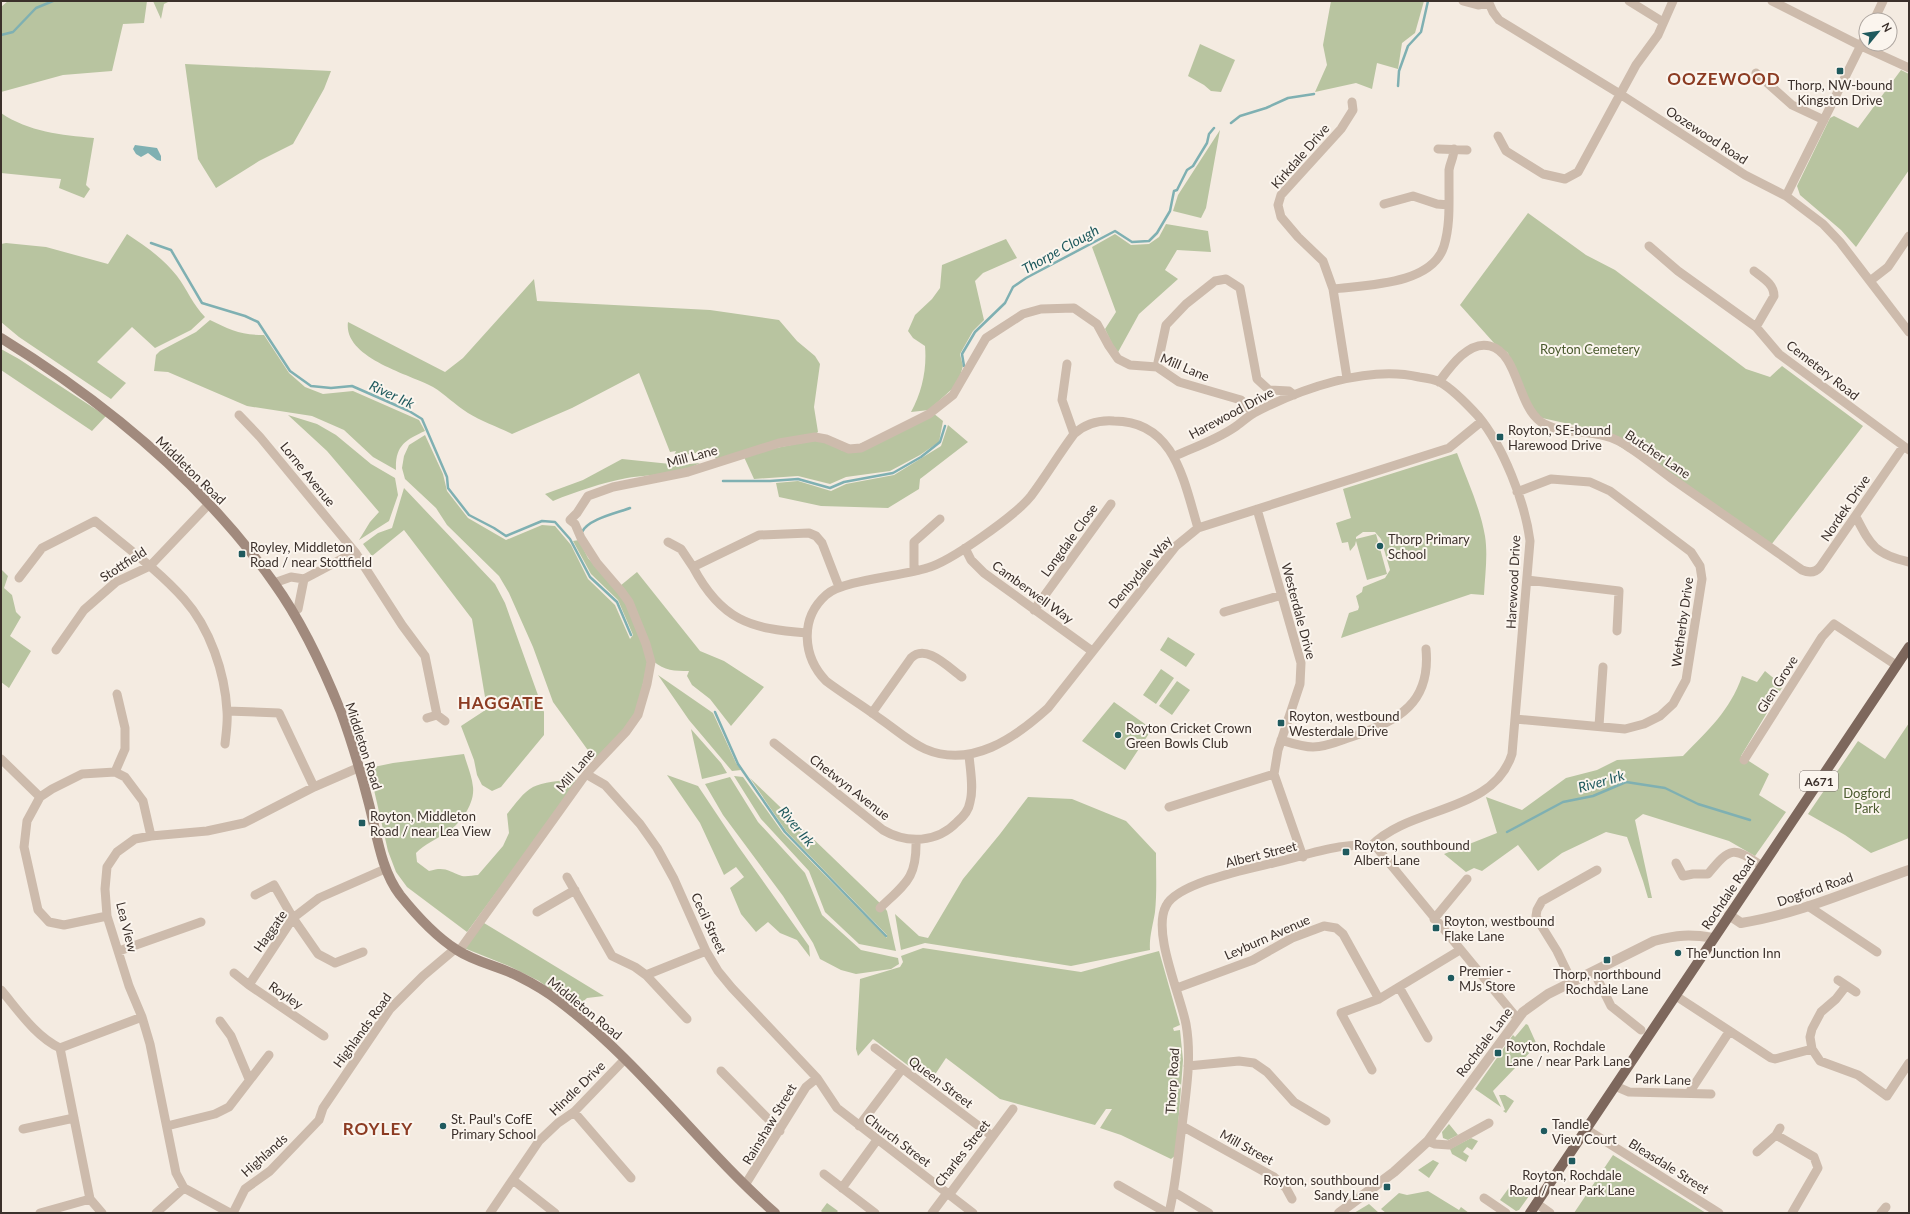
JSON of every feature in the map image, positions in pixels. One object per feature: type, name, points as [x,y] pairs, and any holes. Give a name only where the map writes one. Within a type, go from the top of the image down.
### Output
[{"type":"main road","name":"Middleton Road","points":[[1,338],[44,365],[107,411],[168,464],[209,504],[274,583],[293,613],[318,660],[337,704],[360,767],[385,869],[404,899],[427,925],[457,950],[517,975],[539,987],[599,1035],[625,1059],[745,1185],[773,1212]]},
{"type":"main road","name":"Rochdale Road","points":[[1530,1213],[1909,647]]},
{"type":"street","name":"Oozewood Road","points":[[1464,1],[1478,5],[1489,2],[1499,20],[1620,94],[1745,175],[1786,196],[1823,224],[1840,242],[1909,332]]},
{"type":"street","points":[[1630,1],[1662,22]]},
{"type":"street","points":[[1498,136],[1506,151],[1543,174],[1565,179],[1578,172],[1636,65],[1658,35],[1662,22],[1672,1]]},
{"type":"street","points":[[1772,1],[1858,44]]},
{"type":"street","points":[[1878,12],[1883,1]]},
{"type":"street","points":[[1786,196],[1858,52]]},
{"type":"street","points":[[1874,52],[1909,68]]},
{"type":"street","points":[[1756,73],[1792,105],[1824,120]]},
{"type":"street","name":"Kirkdale Drive","points":[[1347,378],[1333,289],[1323,261],[1298,237],[1281,217],[1278,205],[1281,195],[1341,129],[1353,110],[1352,102]]},
{"type":"street","points":[[1438,149],[1467,150]]},
{"type":"street","points":[[1333,289],[1391,282],[1415,275],[1433,264],[1444,248],[1449,225],[1449,169],[1454,156],[1454,149]]},
{"type":"street","points":[[1384,204],[1413,196],[1437,204],[1449,205]]},
{"type":"street","points":[[1870,281],[1888,267],[1909,236]]},
{"type":"street","name":"Cemetery Road","points":[[1649,246],[1678,271],[1756,327],[1779,354],[1906,448]]},
{"type":"street","points":[[1754,271],[1769,283],[1774,292],[1774,296],[1756,327]]},
{"type":"street","points":[[1157,367],[1166,325],[1186,304],[1215,281],[1226,279],[1240,288],[1257,379],[1269,390],[1289,391],[1294,395]]},
{"type":"street","name":"Mill Lane","points":[[457,950],[586,774],[626,732],[638,715],[647,684],[651,662],[646,644],[629,602],[597,563],[581,538],[575,524],[570,520],[577,513],[588,496],[613,487],[700,469],[749,452],[804,438],[822,438],[849,449],[861,448],[929,414],[953,395],[986,338],[1023,314],[1041,309],[1074,308],[1097,324],[1118,359],[1130,365],[1157,367],[1179,382],[1241,400],[1253,413]]},
{"type":"street","name":"Butcher Lane","points":[[1439,382],[1451,365],[1477,346],[1487,345],[1496,348],[1507,359],[1530,410],[1541,422],[1556,428],[1605,436],[1629,447],[1802,570]]},
{"type":"street","points":[[1067,364],[1062,400],[1074,434]]},
{"type":"street","name":"Harewood Drive","points":[[1175,456],[1214,439],[1253,413],[1294,395],[1347,378],[1376,373],[1416,376],[1439,382],[1462,400],[1482,421],[1500,450],[1528,523],[1530,540],[1512,754],[1510,761],[1503,774],[1493,785],[1475,796],[1393,828],[1371,846]]},
{"type":"street","name":"Lorne Avenue","points":[[239,415],[260,437],[355,552],[402,625],[425,656],[437,715]]},
{"type":"street","name":"Denbydale Way","points":[[1117,420],[1133,423],[1157,436],[1175,456],[1198,528],[1176,546],[1048,708],[1037,718],[1011,736],[991,747],[969,755],[950,756],[923,748],[834,687],[820,675],[810,655],[807,633],[811,617],[819,602],[831,590],[928,568],[965,548],[1022,505],[1031,496],[1074,434],[1086,426],[1101,421],[1117,420]]},
{"type":"street","points":[[1198,528],[1449,448],[1482,421]]},
{"type":"street","name":"Nordek Drive","points":[[1802,570],[1809,572],[1818,570],[1906,448]]},
{"type":"street","name":"Wetherby Drive","points":[[1515,719],[1625,729],[1644,724],[1664,713],[1679,696],[1689,672],[1702,579],[1700,566],[1691,552],[1610,490],[1590,482],[1551,479],[1517,492]]},
{"type":"street","name":"Stottfield","points":[[56,650],[84,610],[116,582],[150,566],[209,504]]},
{"type":"street","name":"Longdale Close","points":[[1034,610],[1111,504]]},
{"type":"street","name":"Westerdale Drive","points":[[1257,509],[1300,656],[1302,669],[1300,684],[1281,740],[1274,774]]},
{"type":"street","points":[[1856,517],[1870,544],[1891,558],[1909,562]]},
{"type":"street","points":[[914,571],[914,542],[940,518]]},
{"type":"street","points":[[19,578],[42,548],[95,521],[150,566],[184,600],[199,621],[219,664],[227,711],[225,744]]},
{"type":"street","points":[[693,567],[759,535],[809,533],[816,536],[822,543],[839,587]]},
{"type":"street","points":[[668,542],[681,549],[709,595],[734,616],[762,628],[807,633]]},
{"type":"street","name":"Camberwell Way","points":[[965,548],[971,560],[984,573],[1092,651]]},
{"type":"street","points":[[274,583],[291,577],[304,579],[355,552]]},
{"type":"street","points":[[293,613],[298,609],[304,579]]},
{"type":"street","points":[[1527,580],[1619,591],[1617,632]]},
{"type":"street","points":[[1224,612],[1282,595]]},
{"type":"street","name":"Glen Grove","points":[[1744,760],[1822,636],[1834,624],[1896,665]]},
{"type":"street","points":[[1281,740],[1305,747],[1320,747],[1380,726],[1398,717],[1412,703],[1422,686],[1426,668],[1426,649]]},
{"type":"street","points":[[872,713],[910,658],[916,654],[923,652],[930,654],[962,677]]},
{"type":"street","points":[[1599,726],[1603,667]]},
{"type":"street","points":[[115,772],[125,749],[125,728],[117,694]]},
{"type":"street","points":[[227,711],[280,713],[314,786]]},
{"type":"street","points":[[427,718],[437,715],[445,721]]},
{"type":"street","name":"Chetwyn Avenue","points":[[774,743],[883,830],[898,838],[916,840],[941,834],[954,825],[965,814],[971,797],[969,755]]},
{"type":"street","points":[[1,759],[40,797]]},
{"type":"street","name":"Lea View","points":[[184,1188],[176,1172],[150,1044],[142,1017],[129,986],[107,916],[105,889],[107,867],[117,852],[135,839],[151,836],[207,831],[244,823],[314,786],[360,767]]},
{"type":"street","points":[[107,916],[64,925],[49,922],[38,910],[24,847],[27,821],[40,797],[52,789],[82,774],[115,772],[125,777],[143,801],[151,836]]},
{"type":"street","name":"Cecil Street","points":[[586,774],[605,785],[640,824],[657,848],[674,879],[706,951],[718,971],[732,988],[817,1078]]},
{"type":"street","points":[[1169,807],[1274,774],[1303,857]]},
{"type":"street","points":[[880,908],[909,879],[916,860],[916,840]]},
{"type":"street","name":"Albert Street","points":[[1166,906],[1175,894],[1192,886],[1250,868],[1353,845],[1371,846]]},
{"type":"street","points":[[1371,846],[1381,851],[1434,919],[1517,1018]]},
{"type":"street","points":[[1676,863],[1683,876],[1692,874],[1708,874],[1719,860],[1731,852],[1739,852],[1762,866]]},
{"type":"street","name":"Haggate","points":[[249,985],[293,918],[319,898],[385,869]]},
{"type":"street","points":[[1572,982],[1557,951],[1536,916],[1537,910],[1542,900],[1597,870]]},
{"type":"street","name":"Dogford Road","points":[[1729,915],[1742,923],[1758,920],[1808,906],[1909,870]]},
{"type":"street","points":[[567,877],[612,956],[635,967],[646,975],[687,1019]]},
{"type":"street","points":[[1434,919],[1467,879]]},
{"type":"street","points":[[255,895],[274,885],[293,918],[318,954],[335,964],[362,952]]},
{"type":"street","points":[[537,912],[575,890]]},
{"type":"street","name":"Thorp Road","points":[[1166,906],[1162,915],[1164,948],[1177,988],[1186,1024],[1188,1066],[1174,1192],[1168,1213]]},
{"type":"street","points":[[1808,906],[1877,952]]},
{"type":"street","points":[[119,951],[201,922]]},
{"type":"street","name":"Leyburn Avenue","points":[[1177,988],[1253,960],[1292,938],[1328,926],[1336,928],[1343,934],[1379,998]]},
{"type":"street","name":"Rochdale Lane","points":[[1338,1213],[1394,1172],[1428,1141],[1517,1018],[1538,1000],[1654,941],[1676,936],[1692,935],[1713,938]]},
{"type":"street","name":"Highlands Road","points":[[319,1120],[323,1108],[390,1009],[423,976],[457,950]]},
{"type":"street","points":[[1372,1070],[1341,1013],[1379,998],[1460,950]]},
{"type":"street","points":[[646,975],[706,951]]},
{"type":"street","points":[[1594,972],[1611,1006],[1640,1030]]},
{"type":"street","name":"Royley","points":[[234,973],[249,985],[324,1036]]},
{"type":"street","points":[[1838,980],[1856,992]]},
{"type":"street","points":[[1846,986],[1836,999],[1822,1012],[1812,1029],[1810,1037],[1812,1049],[1820,1061],[1858,1075],[1887,1096],[1909,1063]]},
{"type":"street","points":[[1399,987],[1428,1038]]},
{"type":"street","points":[[1,990],[23,1017],[50,1043],[60,1048],[142,1017]]},
{"type":"street","points":[[1676,996],[1729,1032],[1776,1059],[1812,1049]]},
{"type":"street","points":[[220,1021],[231,1036],[249,1079]]},
{"type":"street","points":[[1689,1093],[1729,1032]]},
{"type":"street","points":[[60,1048],[90,1199],[102,1213]]},
{"type":"street","name":"Queen Street","points":[[875,1048],[992,1136]]},
{"type":"street","points":[[167,1126],[215,1114],[229,1107],[249,1079],[269,1055]]},
{"type":"street","name":"Hindle Drive","points":[[490,1213],[539,1141],[558,1123],[574,1112],[625,1059]]},
{"type":"street","points":[[1188,1066],[1239,1061],[1254,1063],[1267,1072],[1294,1102],[1326,1121]]},
{"type":"street","points":[[859,1126],[902,1069]]},
{"type":"street","points":[[721,1071],[780,1131]]},
{"type":"street","name":"Church Street","points":[[817,1078],[836,1108],[973,1213]]},
{"type":"street","name":"Rainshaw Street","points":[[745,1185],[806,1087],[817,1078]]},
{"type":"street","name":"Park Lane","points":[[1615,1086],[1629,1092],[1711,1094]]},
{"type":"street","name":"Charles Street","points":[[932,1213],[1013,1109]]},
{"type":"street","points":[[574,1112],[631,1178]]},
{"type":"street","points":[[23,1129],[74,1118]]},
{"type":"street","name":"Highlands","points":[[233,1213],[245,1189],[270,1171],[319,1120]]},
{"type":"street","points":[[1428,1141],[1435,1144],[1449,1145],[1489,1123]]},
{"type":"street","name":"Mill Street","points":[[1182,1126],[1274,1177],[1286,1188],[1292,1199]]},
{"type":"street","name":"Bleasdale Street","points":[[1586,1129],[1719,1213]]},
{"type":"street","points":[[1757,1152],[1778,1131],[1814,1157],[1818,1168],[1792,1213]]},
{"type":"street","points":[[842,1188],[877,1140]]},
{"type":"street","points":[[824,1174],[875,1213]]},
{"type":"street","points":[[513,1180],[555,1213]]},
{"type":"street","points":[[1118,1185],[1168,1213]]},
{"type":"street","points":[[156,1213],[184,1188],[230,1213]]},
{"type":"street","points":[[1174,1192],[1209,1213]]},
{"type":"street","points":[[1484,1198],[1506,1213]]},
{"type":"street","points":[[40,1213],[90,1199]]},
{"type":"street","points":[[1536,1203],[1550,1213]]},
{"type":"green space","points":[[8,1],[147,1],[144,23],[123,24],[112,71],[63,75],[1,92],[1,7]]},
{"type":"green space","points":[[153,1],[170,1],[164,4],[161,19]]},
{"type":"green space","points":[[1331,1],[1424,1],[1415,33],[1402,43],[1398,69],[1377,63],[1372,89],[1356,83],[1315,92],[1327,65],[1323,45]]},
{"type":"green space","points":[[1200,44],[1235,60],[1221,92],[1211,91],[1204,85],[1188,76]]},
{"type":"green space","points":[[185,64],[331,71],[324,89],[293,144],[259,161],[216,188],[198,159]]},
{"type":"green space","points":[[1901,70],[1909,74],[1909,170],[1856,247],[1841,230],[1800,195],[1797,186],[1830,118],[1834,116],[1858,128]]},
{"type":"green space","points":[[1,113],[23,124],[46,132],[94,138],[86,185],[90,189],[84,198],[59,188],[61,179],[1,173]]},
{"type":"green space","points":[[1220,130],[1206,208],[1201,218],[1173,211],[1178,195]]},
{"type":"green space","name":"Royton Cemetery","points":[[1528,213],[1586,255],[1615,270],[1746,369],[1770,377],[1782,366],[1863,426],[1771,545],[1723,511],[1592,429],[1542,418],[1530,409],[1513,372],[1508,353],[1494,343],[1460,305]]},
{"type":"green space","points":[[1166,224],[1208,231],[1211,252],[1177,250],[1165,270],[1178,279],[1139,314],[1117,354],[1105,329],[1116,312],[1092,247],[1115,234],[1131,245],[1149,244],[1159,237]]},
{"type":"green space","points":[[127,234],[154,253],[172,270],[205,317],[191,330],[155,348],[132,327],[97,362],[126,383],[111,399],[19,337],[1,322],[1,244],[6,243],[46,247],[108,264]]},
{"type":"green space","points":[[1006,239],[1017,258],[983,273],[975,281],[984,320],[973,331],[960,354],[963,366],[960,376],[952,389],[929,410],[911,412],[923,380],[925,346],[913,338],[908,331],[915,315],[932,299],[940,288],[942,265]]},
{"type":"green space","points":[[534,279],[537,301],[710,310],[779,320],[797,341],[815,356],[820,364],[814,407],[818,432],[716,460],[713,450],[673,457],[676,451],[670,452],[639,373],[572,408],[512,434],[478,419],[459,407],[433,387],[394,370],[366,355],[356,346],[349,335],[348,322],[445,372],[463,358]]},
{"type":"green space","points":[[210,320],[236,331],[264,335],[289,373],[305,387],[323,394],[353,391],[419,420],[425,431],[407,441],[399,449],[396,470],[373,457],[344,430],[312,416],[247,406],[168,372],[154,371],[156,355],[160,351],[196,332]]},
{"type":"green space","points":[[1,349],[19,359],[106,416],[92,431],[1,370]]},
{"type":"green space","points":[[933,413],[943,421],[939,442],[920,455],[890,471],[846,477],[830,484],[798,476],[754,479],[744,457],[771,449],[816,440],[824,441],[843,451]]},
{"type":"green space","points":[[288,415],[317,424],[336,435],[371,464],[395,478],[398,495],[389,521],[359,540],[370,522],[379,512],[327,451]]},
{"type":"green space","points":[[948,425],[968,442],[920,479],[919,489],[888,508],[821,506],[779,497],[776,483],[798,481],[831,491],[846,484],[894,475],[941,446]]},
{"type":"green space","points":[[425,435],[443,474],[447,491],[468,518],[506,540],[542,525],[555,526],[571,545],[588,579],[615,605],[630,639],[633,635],[618,600],[591,574],[573,541],[579,540],[588,558],[621,595],[636,624],[648,663],[636,712],[624,729],[595,760],[553,702],[533,647],[509,593],[499,576],[447,525],[436,508],[405,479],[402,468],[404,456],[409,445]]},
{"type":"green space","name":"Thorp Primary School","points":[[1457,453],[1477,504],[1483,525],[1486,543],[1484,595],[1471,594],[1341,638],[1349,613],[1358,610],[1359,607],[1356,596],[1362,592],[1363,587],[1385,578],[1390,570],[1381,539],[1375,532],[1363,532],[1356,537],[1356,539],[1376,534],[1387,574],[1367,580],[1356,541],[1355,545],[1350,551],[1348,542],[1342,543],[1336,523],[1351,518],[1343,489]]},
{"type":"green space","points":[[622,459],[680,465],[700,463],[683,470],[665,474],[627,478],[608,482],[553,501],[545,494],[583,480]]},
{"type":"green space","points":[[404,488],[495,584],[505,603],[544,712],[544,735],[501,787],[492,791],[482,785],[477,775],[474,760],[461,726],[487,709],[472,619],[404,530],[372,556],[363,544],[378,533],[392,528]]},
{"type":"green space","points":[[1,569],[8,576],[4,588],[12,595],[16,612],[21,617],[10,636],[31,651],[9,688],[1,682]]},
{"type":"green space","points":[[637,572],[700,651],[724,661],[764,687],[731,726],[710,699],[692,685],[687,676],[689,671],[670,670],[653,661],[620,586]]},
{"type":"green space","points":[[1168,637],[1195,654],[1186,667],[1160,650]]},
{"type":"green space","points":[[1161,669],[1174,678],[1156,704],[1143,695]]},
{"type":"green space","points":[[1765,671],[1783,686],[1741,756],[1769,774],[1759,795],[1786,812],[1755,856],[1729,841],[1643,814],[1635,820],[1652,898],[1648,898],[1627,837],[1606,832],[1562,853],[1538,871],[1518,845],[1482,871],[1474,868],[1466,872],[1444,854],[1497,833],[1486,797],[1522,810],[1566,778],[1597,770],[1617,760],[1683,756],[1725,710],[1742,676],[1757,682]]},
{"type":"green space","points":[[658,675],[713,713],[736,763],[741,770],[732,771],[689,720]]},
{"type":"green space","points":[[1177,681],[1190,690],[1172,715],[1159,706]]},
{"type":"green space","name":"Royton Cricket Crown Green Bowls Club","points":[[1114,702],[1152,729],[1125,770],[1082,741]]},
{"type":"green space","name":"Dogford Park","points":[[1909,723],[1909,838],[1871,853],[1845,835],[1808,814],[1858,741],[1885,759]]},
{"type":"green space","points":[[691,729],[721,763],[727,773],[702,779]]},
{"type":"green space","points":[[464,754],[471,775],[473,787],[472,800],[466,813],[451,829],[416,853],[417,862],[429,871],[443,869],[462,876],[478,875],[503,846],[509,833],[507,814],[529,789],[549,782],[579,780],[467,932],[407,887],[396,872],[388,851],[369,768],[393,763]]},
{"type":"green space","points":[[667,775],[698,786],[738,846],[809,946],[810,957],[797,940],[780,933],[768,922],[756,932],[741,914],[730,888],[744,877],[736,867],[724,875],[700,823]]},
{"type":"green space","points":[[734,776],[743,777],[783,833],[887,938],[887,935],[786,831],[750,778],[884,907],[887,911],[896,951],[859,944],[825,912],[809,871],[761,819]]},
{"type":"green space","points":[[730,777],[758,822],[805,873],[822,915],[861,950],[898,958],[899,964],[891,969],[856,974],[841,970],[820,959],[813,943],[783,896],[723,815],[705,784]]},
{"type":"green space","points":[[1028,797],[1072,799],[1126,821],[1156,853],[1156,905],[1150,950],[1071,966],[925,943],[901,950],[895,914],[919,936],[928,938],[963,879]]},
{"type":"green space","points":[[484,923],[604,996],[587,998],[576,1008],[539,981],[511,967],[464,948]]},
{"type":"green space","points":[[923,948],[1081,972],[1159,951],[1180,1025],[1173,1028],[1174,1031],[1180,1030],[1183,1060],[1176,1155],[1171,1159],[1121,1135],[1100,1128],[1112,1109],[1106,1109],[1095,1125],[1000,1099],[946,1058],[930,1082],[873,1039],[858,1056],[856,1049],[860,979],[900,967],[903,962],[901,956]]},
{"type":"green space","points":[[1526,1024],[1528,1025],[1537,1045],[1493,1091],[1501,1107],[1475,1089],[1513,1035],[1515,1037]]},
{"type":"green space","points":[[1499,1095],[1505,1095],[1514,1101],[1506,1113],[1503,1111],[1505,1110]]},
{"type":"green space","points":[[1449,1124],[1458,1135],[1448,1140],[1443,1138],[1442,1132]]},
{"type":"green space","points":[[1471,1138],[1478,1141],[1472,1150],[1467,1147],[1463,1152],[1469,1156],[1466,1162],[1452,1154],[1450,1149]]},
{"type":"green space","points":[[1613,1155],[1706,1213],[1574,1213]]},
{"type":"green space","points":[[1433,1160],[1439,1163],[1429,1178],[1418,1170]]},
{"type":"green space","points":[[1511,1185],[1529,1196],[1519,1210],[1516,1211],[1500,1200]]},
{"type":"green space","points":[[1428,1191],[1459,1210],[1461,1207],[1469,1213],[1386,1213],[1381,1209],[1399,1193],[1407,1195]]},
{"type":"green space","points":[[827,1203],[838,1211],[836,1213],[823,1213],[821,1211]]},
{"type":"green space","points":[[1369,1204],[1379,1213],[1354,1213]]},
{"type":"water","points":[[135,145],[157,148],[161,156],[161,161],[157,160],[148,153],[141,157],[136,154],[133,149]]},
{"type":"waterway","points":[[1,35],[13,32],[36,8],[53,1]]},
{"type":"waterway","points":[[1398,86],[1399,71],[1408,46],[1421,32],[1428,1]]},
{"type":"waterway","name":"Thorpe Clough","points":[[1231,123],[1240,116],[1266,108],[1288,98],[1314,94]]},
{"type":"waterway","name":"Thorpe Clough","points":[[964,366],[962,354],[975,332],[1005,303],[1013,287],[1026,278],[1115,231],[1132,242],[1149,241],[1157,233],[1170,211],[1174,191],[1177,190],[1187,170],[1193,166],[1207,143],[1209,134],[1214,128]]},
{"type":"waterway","name":"River Irk","points":[[151,243],[171,250],[202,303],[245,316],[258,322],[290,371],[311,386],[331,388],[352,386],[409,411],[422,419],[447,477],[448,488],[469,515],[506,536],[542,521],[555,522],[570,539],[590,577],[617,602],[631,635]]},
{"type":"waterway","name":"Thorpe Clough","points":[[723,481],[770,481],[798,479],[830,488],[844,482],[893,473],[921,457],[940,442],[945,426]]},
{"type":"waterway","name":"Thorpe Clough","points":[[582,532],[590,523],[630,508]]},
{"type":"waterway","name":"River Irk","points":[[715,712],[738,764],[785,832],[886,936]]},
{"type":"waterway","name":"River Irk","points":[[1507,832],[1563,802],[1593,796],[1626,782],[1665,788],[1698,804],[1750,820]]},
{"type":"place","name":"Thorp, NW-bound Kingston Drive","points":[[1840,71]]},
{"type":"place","name":"Royton, SE-bound Harewood Drive","points":[[1500,437]]},
{"type":"place","name":"Thorp Primary School","points":[[1380,546]]},
{"type":"place","name":"Royley, Middleton Road / near Stottfield","points":[[242,554]]},
{"type":"place","name":"Royton, westbound Westerdale Drive","points":[[1281,723]]},
{"type":"place","name":"Royton Cricket Crown Green Bowls Club","points":[[1118,735]]},
{"type":"place","name":"Royton, Middleton Road / near Lea View","points":[[362,823]]},
{"type":"place","name":"Royton, southbound Albert Lane","points":[[1346,852]]},
{"type":"place","name":"Royton, westbound Flake Lane","points":[[1436,928]]},
{"type":"place","name":"The Junction Inn","points":[[1678,953]]},
{"type":"place","name":"Thorp, northbound Rochdale Lane","points":[[1607,960]]},
{"type":"place","name":"Premier - MJs Store","points":[[1451,978]]},
{"type":"place","name":"Royton, Rochdale Lane / near Park Lane","points":[[1498,1053]]},
{"type":"place","name":"St. Paul's CofE Primary School","points":[[443,1126]]},
{"type":"place","name":"Tandle View Court","points":[[1544,1131]]},
{"type":"place","name":"Royton, Rochdale Road / near Park Lane","points":[[1572,1161]]},
{"type":"place","name":"Royton, southbound Sandy Lane","points":[[1387,1187]]},
{"type":"district","name":"OOZEWOOD","points":[[1724,78]]},
{"type":"district","name":"HAGGATE","points":[[501,702]]},
{"type":"district","name":"ROYLEY","points":[[378,1128]]}]
